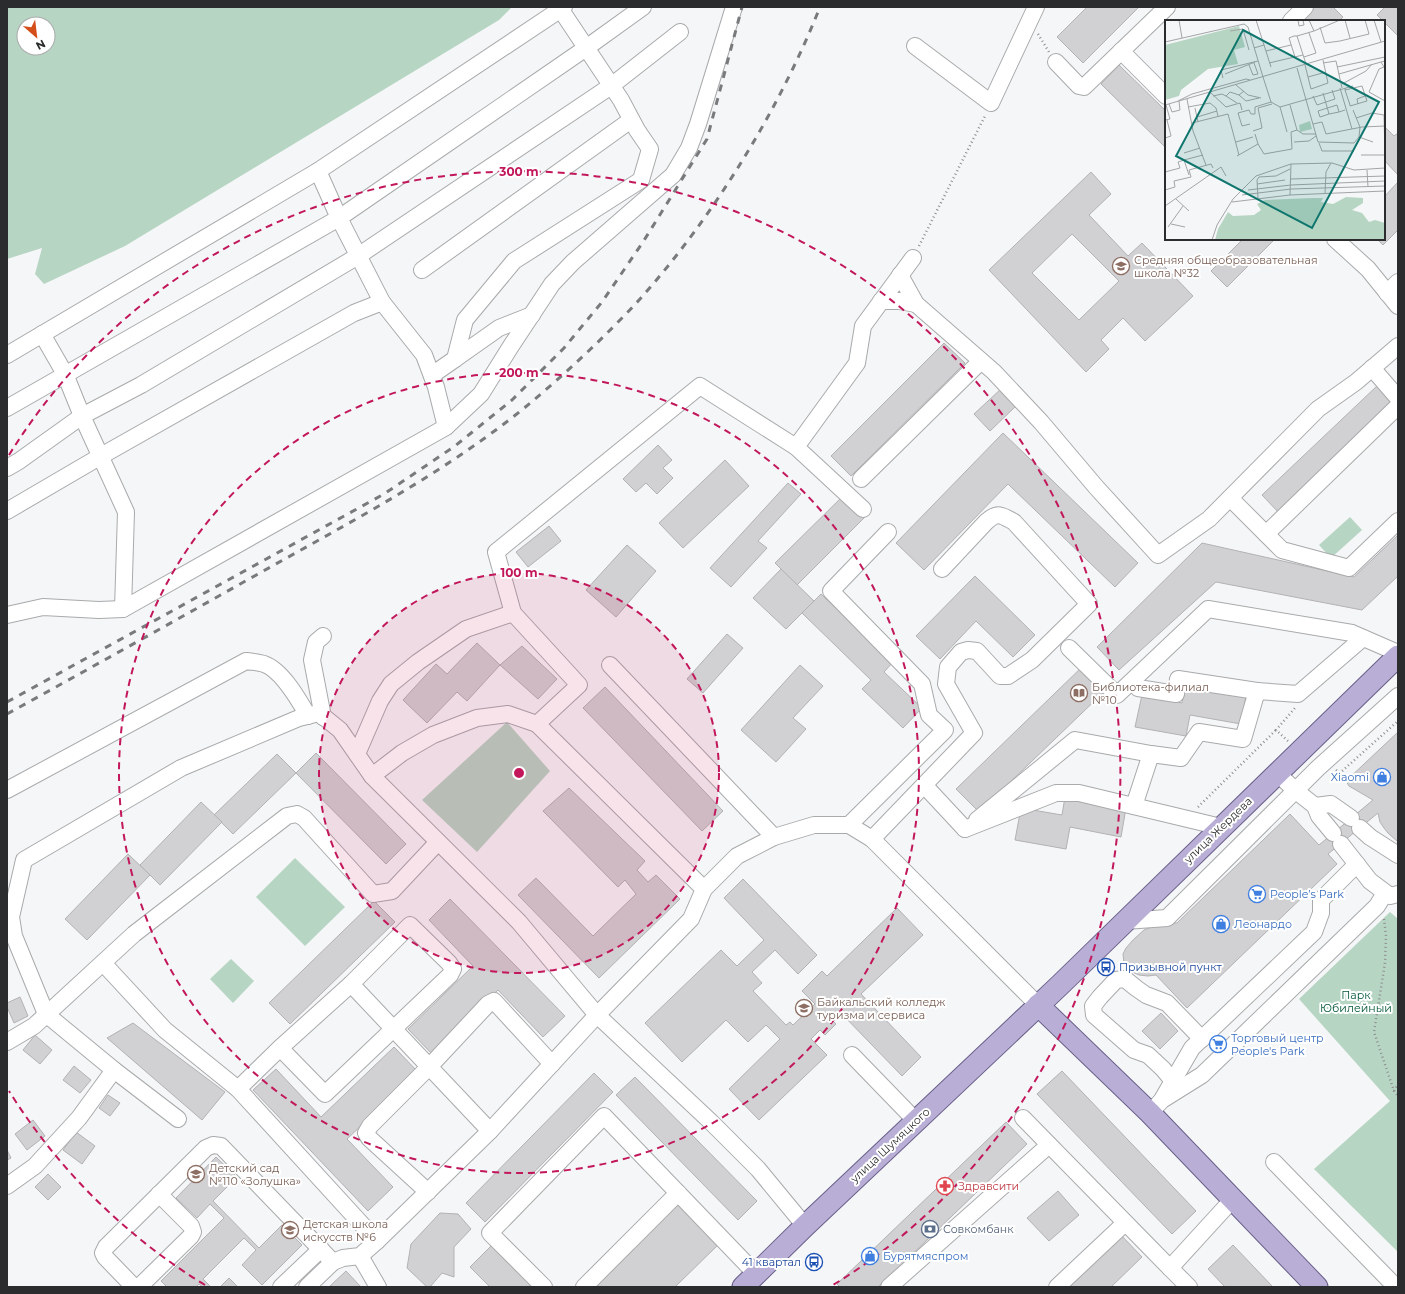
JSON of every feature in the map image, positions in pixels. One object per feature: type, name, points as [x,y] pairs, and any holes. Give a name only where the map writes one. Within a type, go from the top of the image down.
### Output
[{"type":"main road","name":"улица Жердева","points":[[1038,1005],[1398,656]]},
{"type":"main road","points":[[1038,1005],[1156,1107],[1233,1199],[1317,1287]]},
{"type":"main road","name":"улица Шумяцкого","points":[[747,1283],[804,1226],[1038,1005]]},
{"type":"street","points":[[7,408],[338,218],[586,48],[643,7]]},
{"type":"street","points":[[7,615],[43,607],[99,610],[123,609],[446,427],[481,394],[552,284],[573,262],[673,175],[689,148],[698,124],[734,7]]},
{"type":"street","points":[[1056,62],[1079,86],[1084,87],[1167,7]]},
{"type":"street","points":[[1292,20],[1305,7]]},
{"type":"street","points":[[7,355],[318,171],[563,8],[586,48],[650,149],[641,180],[514,261],[465,320],[455,359]]},
{"type":"street","points":[[915,46],[991,103],[1033,13]]},
{"type":"street","points":[[7,468],[82,416],[142,385],[358,256],[611,86],[680,32]]},
{"type":"street","points":[[1121,51],[1165,95]]},
{"type":"street","points":[[422,270],[631,120]]},
{"type":"street","points":[[318,171],[338,218],[382,302],[424,355],[436,388],[446,427]]},
{"type":"street","points":[[1336,240],[1368,269],[1398,306]]},
{"type":"street","points":[[796,447],[856,363],[863,326],[913,258]]},
{"type":"street","points":[[900,275],[916,304],[994,372],[1041,422],[1096,487],[1158,555],[1210,519],[1318,409],[1356,382],[1398,346]]},
{"type":"street","points":[[1387,293],[1398,282]]},
{"type":"street","points":[[881,301],[899,301],[916,304]]},
{"type":"street","points":[[7,510],[354,313],[382,302]]},
{"type":"street","points":[[432,375],[499,328],[532,315]]},
{"type":"street","points":[[42,334],[65,374],[82,416],[126,512],[123,609]]},
{"type":"street","points":[[861,479],[982,361]]},
{"type":"street","points":[[1372,368],[1398,398]]},
{"type":"street","points":[[537,724],[579,685],[513,613],[496,552],[700,386],[796,447],[863,508]]},
{"type":"street","points":[[1266,534],[1398,406]]},
{"type":"street","points":[[1230,498],[1282,550],[1350,568],[1398,521]]},
{"type":"street","points":[[872,839],[974,734],[946,684],[948,666],[961,652],[968,650],[977,651],[1000,676],[1008,676],[1032,660],[1090,604],[1014,522],[1001,515],[994,515],[986,522],[942,569]]},
{"type":"street","points":[[849,825],[945,730],[929,715],[922,684],[831,591],[888,532]]},
{"type":"street","points":[[1069,648],[1117,695],[1208,609],[1352,633],[1398,653]]},
{"type":"street","points":[[357,754],[380,701],[391,684],[418,662],[466,629],[513,613]]},
{"type":"street","points":[[316,716],[312,660],[316,642],[323,636]]},
{"type":"street","points":[[1138,688],[1176,694],[1178,679],[1257,691],[1298,694],[1363,638]]},
{"type":"street","points":[[7,790],[246,661],[265,664],[278,673],[316,716],[340,730],[372,776],[519,922],[597,1015],[711,1122],[758,1169],[804,1226]]},
{"type":"street","points":[[610,665],[774,837]]},
{"type":"street","points":[[965,830],[1075,740],[1180,758],[1199,732],[1243,739],[1257,691]]},
{"type":"street","points":[[1125,921],[1167,918],[1318,768],[1398,696]]},
{"type":"street","points":[[372,776],[402,752],[433,735],[477,718],[508,714],[537,724],[704,889]]},
{"type":"street","points":[[178,1119],[114,1070],[46,1014],[10,938],[11,917],[24,860],[181,768],[299,718],[316,716]]},
{"type":"street","points":[[1134,806],[1151,754]]},
{"type":"street","points":[[1156,1107],[1202,1075],[1391,893],[1370,881],[1319,816],[1316,806],[1296,791],[1277,773]]},
{"type":"street","points":[[924,785],[965,830]]},
{"type":"street","points":[[965,830],[1056,793],[1079,793],[1222,827]]},
{"type":"street","points":[[1316,806],[1331,804],[1356,823],[1370,837],[1398,855]]},
{"type":"street","points":[[7,1042],[34,1026],[134,934],[287,816],[297,814],[304,818],[373,894],[392,891],[438,842]]},
{"type":"street","points":[[307,1287],[333,1262],[342,1258],[360,1256],[428,1192],[490,1131],[597,1015],[691,919],[704,889],[737,856],[774,837],[814,825],[849,825],[872,839],[1038,1005]]},
{"type":"street","points":[[1156,1107],[1192,1048],[1314,932],[1321,913],[1321,900],[1357,864]]},
{"type":"street","points":[[238,1089],[280,1048],[351,984],[410,925],[449,963],[453,969],[450,975],[325,1094],[280,1048]]},
{"type":"street","points":[[103,963],[165,1030],[238,1089],[377,1241]]},
{"type":"street","points":[[1173,1081],[1164,1069],[1148,1055],[1134,1050],[1094,1015],[1093,1006],[1116,980],[1125,979],[1141,991],[1167,1003],[1202,1039]]},
{"type":"street","points":[[351,984],[490,1131]]},
{"type":"street","points":[[428,1192],[369,1138],[366,1133],[370,1126],[429,1068],[488,1004],[494,1002],[552,1064]]},
{"type":"street","points":[[852,1055],[916,1120]]},
{"type":"street","points":[[7,1186],[35,1166],[70,1129],[114,1070]]},
{"type":"street","points":[[544,1287],[490,1233],[604,1116],[678,1193],[747,1283]]},
{"type":"street","points":[[1023,1118],[1189,1287]]},
{"type":"street","points":[[134,1287],[105,1257],[104,1253],[106,1247],[206,1148],[213,1145],[220,1146],[333,1262]]},
{"type":"street","points":[[889,1287],[1049,1145]]},
{"type":"street","points":[[1274,1162],[1396,1287]]},
{"type":"street","points":[[584,1287],[678,1193]]},
{"type":"street","points":[[139,1287],[191,1236],[193,1232],[191,1226],[159,1194]]},
{"type":"street","points":[[1170,1268],[1233,1199]]},
{"type":"street","points":[[1057,1287],[1125,1223]]},
{"type":"street","points":[[281,1287],[321,1249]]},
{"type":"street","points":[[360,1256],[378,1287]]},
{"type":"path","points":[[1033,13],[1044,44],[1056,62]]},
{"type":"path","points":[[913,258],[991,103]]},
{"type":"path","points":[[1186,818],[1276,730]]},
{"type":"path","points":[[1384,919],[1386,936],[1385,963],[1374,1032],[1394,1091],[1398,1096]]},
{"type":"path","points":[[1394,1091],[1398,1084]]},
{"type":"green space","points":[[7,7],[512,7],[499,20],[125,246],[44,284],[35,274],[42,248],[7,259]]},
{"type":"green space","points":[[1350,517],[1362,530],[1331,558],[1319,545]]},
{"type":"green space","points":[[507,722],[550,771],[477,852],[422,800]]},
{"type":"green space","points":[[295,858],[345,907],[305,946],[256,897]]},
{"type":"green space","name":"Парк Юбилейный","points":[[1390,912],[1398,919],[1398,1252],[1314,1169],[1390,1101],[1299,999]]},
{"type":"green space","points":[[231,959],[254,981],[233,1003],[210,979]]},
{"type":"building","points":[[1087,7],[1139,7],[1083,63],[1057,37]]},
{"type":"building","points":[[1312,7],[1333,7],[1343,17],[1340,20],[1299,20]]},
{"type":"building","points":[[1385,7],[1398,7],[1398,36],[1385,23],[1385,20],[1382,20],[1377,15]]},
{"type":"building","points":[[1119,65],[1165,110],[1165,147],[1101,84]]},
{"type":"building","points":[[1385,127],[1394,136],[1398,133],[1398,175],[1385,161]]},
{"type":"building","points":[[1091,172],[1111,194],[1089,215],[1128,256],[1142,243],[1193,296],[1145,341],[1123,318],[1101,340],[1109,349],[1086,372],[989,270]],"holes":[[[1072,234],[1119,281],[1079,320],[1032,273]]]},
{"type":"building","points":[[1398,182],[1398,230],[1383,245],[1378,240],[1385,240],[1385,196]]},
{"type":"building","points":[[1242,240],[1274,240],[1227,287],[1211,271]]},
{"type":"building","points":[[944,343],[965,363],[851,476],[831,456]]},
{"type":"building","points":[[1378,385],[1395,404],[1280,514],[1262,495]]},
{"type":"building","points":[[1002,388],[1017,405],[990,431],[974,414]]},
{"type":"building","points":[[1003,433],[1138,563],[1115,587],[1008,484],[924,570],[896,543]]},
{"type":"building","points":[[658,445],[672,460],[663,468],[673,478],[657,494],[646,483],[636,492],[623,479]]},
{"type":"building","points":[[725,460],[749,486],[683,548],[659,523]]},
{"type":"building","points":[[788,483],[801,494],[758,541],[767,548],[731,587],[710,568]]},
{"type":"building","points":[[846,493],[868,514],[797,585],[775,563]]},
{"type":"building","points":[[549,526],[561,541],[528,567],[516,552]]},
{"type":"building","points":[[1398,535],[1398,576],[1362,610],[1216,582],[1119,670],[1097,647],[1202,543],[1354,577]]},
{"type":"building","points":[[627,545],[656,571],[616,617],[586,590]]},
{"type":"building","points":[[781,569],[814,601],[786,629],[753,598]]},
{"type":"building","points":[[975,576],[1035,635],[1013,657],[976,621],[940,659],[916,636]]},
{"type":"building","points":[[821,594],[893,662],[884,672],[922,708],[903,728],[862,689],[871,680],[802,613]]},
{"type":"building","points":[[727,634],[743,648],[703,693],[687,679]]},
{"type":"building","points":[[477,643],[500,665],[467,701],[457,692],[427,723],[403,700],[436,664],[447,674]]},
{"type":"building","points":[[522,646],[557,679],[538,699],[500,665]]},
{"type":"building","points":[[800,665],[823,686],[793,718],[806,729],[776,762],[741,730]]},
{"type":"building","points":[[1084,665],[1107,689],[979,812],[956,789]]},
{"type":"building","points":[[1185,684],[1246,696],[1241,724],[1190,715],[1186,736],[1135,727],[1142,695],[1182,703]]},
{"type":"building","points":[[605,687],[723,811],[702,831],[583,708]]},
{"type":"building","name":"People’s Park","points":[[1398,732],[1398,842],[1384,828],[1380,822],[1378,813],[1328,854],[1337,864],[1187,1008],[1156,975],[1139,975],[1128,970],[1124,963],[1123,954],[1133,940],[1144,930],[1151,927],[1169,923],[1177,923],[1290,814],[1319,845],[1373,800],[1349,786],[1346,781]]},
{"type":"building","points":[[316,753],[406,844],[386,864],[296,773]]},
{"type":"building","points":[[277,754],[296,773],[233,834],[214,815]]},
{"type":"building","points":[[569,788],[645,861],[637,870],[648,882],[656,875],[680,899],[599,978],[518,895],[536,878],[593,936],[636,894],[625,880],[618,887],[543,811]]},
{"type":"building","points":[[1065,797],[1126,808],[1121,837],[1070,827],[1066,849],[1015,840],[1021,808],[1062,815]]},
{"type":"building","points":[[201,802],[222,822],[160,885],[140,865]]},
{"type":"building","points":[[128,854],[150,875],[87,940],[65,919]]},
{"type":"building","points":[[743,879],[817,955],[798,974],[775,950],[752,972],[762,983],[753,991],[786,1025],[790,1022],[793,1025],[815,1004],[802,991],[822,971],[827,976],[897,908],[923,935],[861,994],[921,1057],[902,1076],[840,1012],[832,1020],[836,1024],[825,1035],[820,1030],[811,1039],[827,1055],[759,1120],[729,1089],[780,1039],[766,1025],[748,1042],[726,1020],[682,1062],[645,1023],[721,950],[737,966],[764,940],[724,898]]},
{"type":"building","points":[[450,899],[565,1016],[543,1037],[498,990],[432,1054],[408,1029],[473,966],[429,920]]},
{"type":"building","points":[[374,901],[395,922],[290,1024],[269,1003]]},
{"type":"building","points":[[20,997],[28,1016],[14,1023],[7,1007],[7,1003]]},
{"type":"building","points":[[1161,1013],[1178,1031],[1160,1049],[1142,1031]]},
{"type":"building","points":[[133,1023],[225,1092],[202,1120],[107,1038]]},
{"type":"building","points":[[35,1035],[52,1050],[40,1064],[23,1050]]},
{"type":"building","points":[[394,1047],[418,1072],[347,1139],[393,1187],[368,1211],[253,1090],[276,1069],[321,1117]]},
{"type":"building","points":[[74,1066],[91,1080],[80,1093],[63,1080]]},
{"type":"building","points":[[1062,1071],[1196,1211],[1172,1234],[1037,1094]]},
{"type":"building","points":[[594,1073],[613,1092],[485,1222],[466,1203]]},
{"type":"building","points":[[635,1077],[757,1201],[738,1220],[616,1095]]},
{"type":"building","points":[[108,1095],[120,1103],[110,1116],[99,1108]]},
{"type":"building","points":[[33,1120],[45,1136],[27,1150],[15,1134]]},
{"type":"building","points":[[1006,1122],[1027,1144],[878,1287],[840,1287],[837,1284]]},
{"type":"building","points":[[76,1132],[95,1146],[82,1164],[63,1150]]},
{"type":"building","points":[[7,1150],[11,1158],[7,1160]]},
{"type":"building","points":[[216,1157],[237,1177],[213,1201],[259,1248],[282,1225],[302,1245],[262,1285],[242,1265],[256,1250],[244,1238],[203,1279],[211,1287],[202,1287],[199,1284],[196,1287],[167,1287],[161,1281],[224,1218],[210,1204],[197,1218],[176,1198]]},
{"type":"building","points":[[48,1174],[61,1187],[48,1200],[35,1187]]},
{"type":"building","points":[[1058,1191],[1079,1215],[1049,1241],[1027,1218]]},
{"type":"building","points":[[679,1200],[721,1242],[675,1287],[594,1287]]},
{"type":"building","points":[[440,1213],[458,1214],[471,1229],[454,1247],[454,1277],[442,1273],[430,1287],[427,1287],[407,1268],[411,1244]]},
{"type":"building","points":[[1120,1234],[1142,1257],[1111,1287],[1065,1287]]},
{"type":"building","points":[[493,1244],[537,1287],[490,1287],[470,1267]]},
{"type":"building","points":[[1233,1245],[1273,1287],[1225,1287],[1208,1269]]},
{"type":"building","points":[[346,1271],[361,1287],[329,1287]]},
{"type":"building","points":[[229,1278],[238,1287],[220,1287]]},
{"type":"railway","points":[[7,702],[384,494],[455,446],[512,400],[564,348],[602,302],[643,242],[707,139],[742,7]]},
{"type":"railway","points":[[7,714],[402,492],[464,453],[494,432],[553,383],[627,313],[694,233],[719,197],[765,123],[804,46],[820,7]]},
{"type":"place","name":"Средняя общеобразовательная школа №32","points":[[1121,266]]},
{"type":"place","name":"Библиотека-филиал №10","points":[[1079,693]]},
{"type":"place","name":"Xiaomi","points":[[1382,777]]},
{"type":"place","name":"People’s Park","points":[[1257,894]]},
{"type":"place","name":"Леонардо","points":[[1221,924]]},
{"type":"place","name":"Призывной пункт","points":[[1106,967]]},
{"type":"place","name":"Байкальский колледж туризма и сервиса","points":[[804,1008]]},
{"type":"place","name":"Торговый центр People's Park","points":[[1218,1044]]},
{"type":"place","name":"Детский сад №110 «Золушка»","points":[[196,1174]]},
{"type":"place","name":"Здравсити","points":[[945,1186]]},
{"type":"place","name":"Совкомбанк","points":[[930,1229]]},
{"type":"place","name":"Детская школа искусств №6","points":[[290,1230]]},
{"type":"place","name":"Бурятмяспром","points":[[870,1256]]},
{"type":"place","name":"41 квартал","points":[[814,1262]]}]
